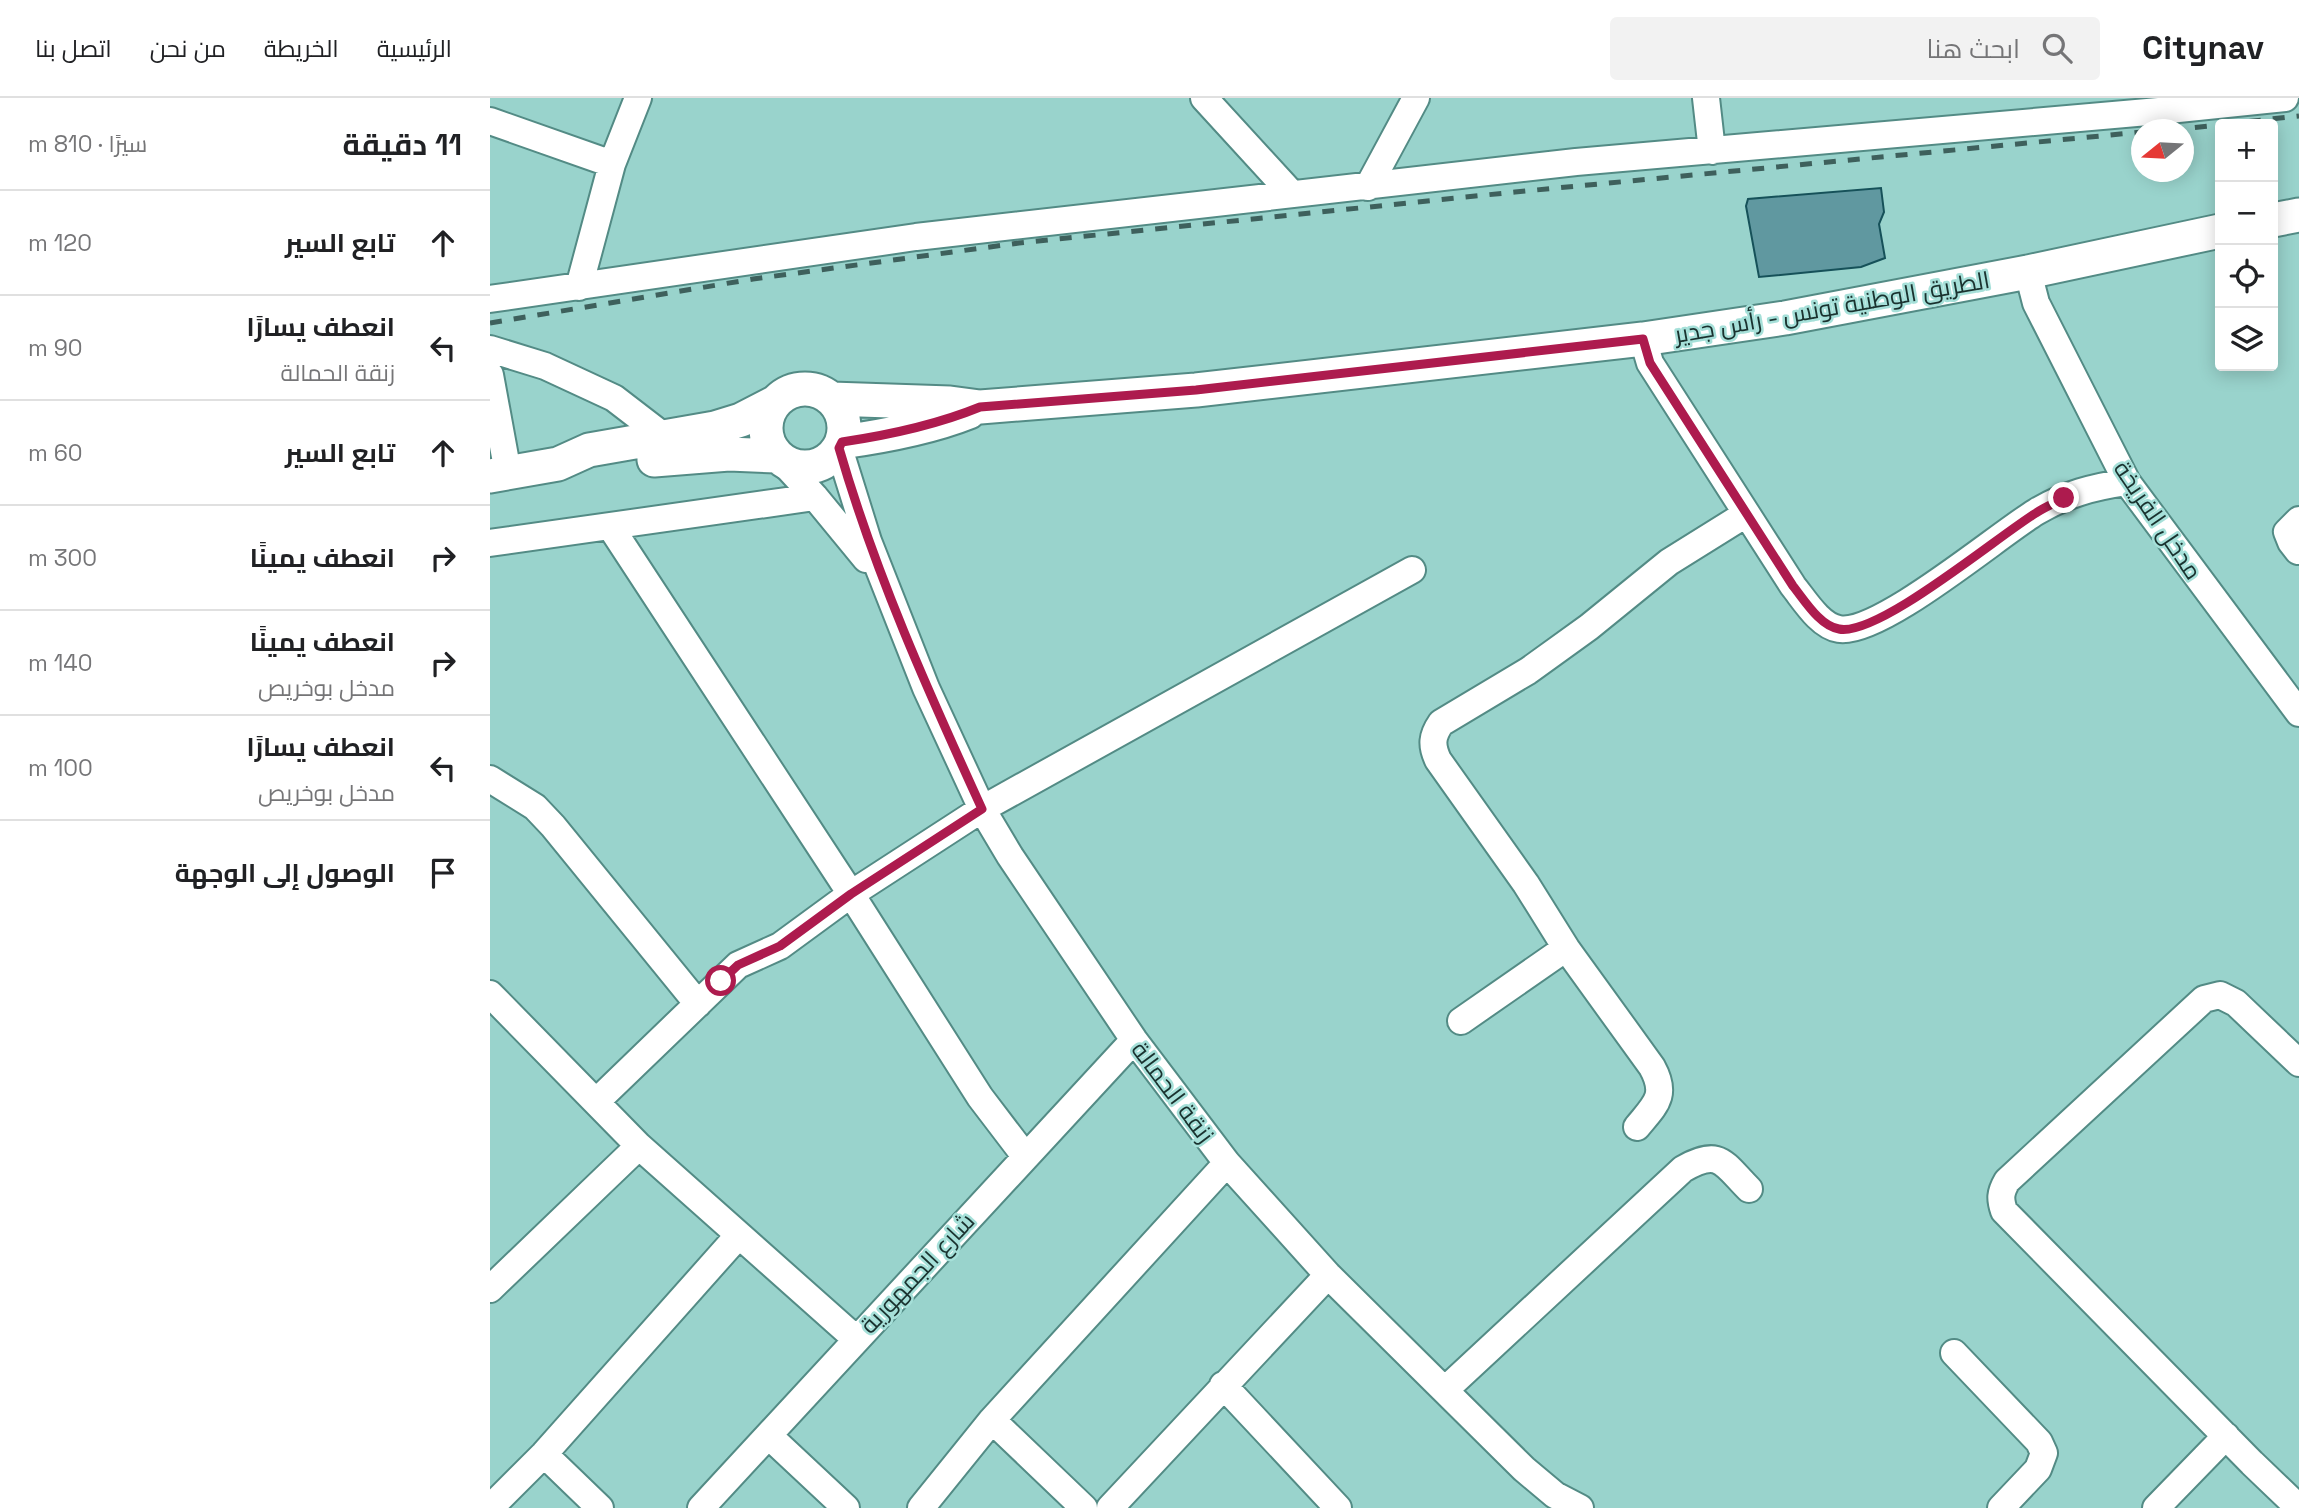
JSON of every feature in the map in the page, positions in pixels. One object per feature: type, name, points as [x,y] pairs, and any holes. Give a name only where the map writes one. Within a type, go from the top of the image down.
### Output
[{"type":"main road","points":[[2278,219],[2299,215]]},
{"type":"main road","name":"الطريق الوطنية تونس - رأس جدير","points":[[831,399],[950,403],[980,407],[1646,351],[1785,318],[2028,272],[2215,232]]},
{"type":"main road","points":[[499,475],[558,464],[589,450],[715,428],[741,420],[774,403],[784,394],[808,389],[821,392],[831,399],[843,419],[844,430],[840,445],[831,459],[819,466],[806,468],[792,466],[778,458],[770,447],[765,424],[774,403]]},
{"type":"main road","name":"الطريق الوطنية تونس - رأس جدير","points":[[840,445],[950,419],[980,407]]},
{"type":"main road","points":[[558,464],[592,468],[698,456],[778,458]]},
{"type":"street","points":[[579,287],[611,164],[638,98]]},
{"type":"street","points":[[1204,98],[1292,194]]},
{"type":"street","points":[[1368,187],[1416,98]]},
{"type":"street","points":[[1706,98],[1712,151]]},
{"type":"street","points":[[490,299],[943,234],[1576,162],[1712,151],[2154,105],[2286,98]]},
{"type":"street","points":[[490,121],[611,164]]},
{"type":"street","name":"مدخل الفريخة","points":[[2028,272],[2035,303],[2127,482],[2299,713]]},
{"type":"street","points":[[490,349],[545,366],[614,398],[666,438]]},
{"type":"street","points":[[1646,351],[1746,514],[1808,606],[1836,629],[1848,630],[1881,617],[2036,512],[2091,487],[2127,482]]},
{"type":"street","points":[[490,375],[499,475]]},
{"type":"street","points":[[840,445],[856,507],[885,586]]},
{"type":"street","points":[[778,458],[852,540],[885,586]]},
{"type":"street","points":[[490,543],[815,497]]},
{"type":"street","points":[[1637,1127],[1659,1098],[1658,1080],[1652,1067],[1566,948],[1526,884],[1437,760],[1432,748],[1435,732],[1441,723],[1528,671],[1669,562],[1746,514]]},
{"type":"street","points":[[2298,551],[2287,532],[2299,520]]},
{"type":"street","points":[[610,526],[851,894],[980,1097],[1025,1156]]},
{"type":"street","points":[[597,1101],[738,965],[780,946],[851,894],[982,809],[1412,570]]},
{"type":"street","name":"زنقة الحمالة","points":[[885,586],[926,688],[982,809],[1010,856],[1134,1040],[1227,1163],[1328,1275],[1524,1469],[1548,1501],[1580,1508]]},
{"type":"street","points":[[490,779],[535,807],[698,1004]]},
{"type":"street","points":[[1461,1021],[1566,948]]},
{"type":"street","points":[[490,994],[639,1146],[856,1339]]},
{"type":"street","points":[[2299,1063],[2236,1003],[2220,995],[2204,999],[2007,1181],[2001,1191],[2000,1200],[2004,1211],[2299,1508]]},
{"type":"street","name":"شارع الجمهورية","points":[[701,1508],[1134,1040]]},
{"type":"street","points":[[490,1289],[639,1146]]},
{"type":"street","points":[[1444,1390],[1683,1169],[1712,1157],[1723,1162],[1749,1189]]},
{"type":"street","points":[[921,1508],[992,1420],[1227,1163]]},
{"type":"street","points":[[490,1508],[544,1454],[738,1236]]},
{"type":"street","points":[[1110,1508],[1328,1275]]},
{"type":"street","points":[[1954,1353],[2039,1442],[2044,1453],[2038,1469],[2001,1508]]},
{"type":"street","points":[[1223,1385],[1338,1508]]},
{"type":"street","points":[[992,1420],[1084,1508]]},
{"type":"street","points":[[769,1436],[846,1508]]},
{"type":"street","points":[[2156,1508],[2226,1436]]},
{"type":"street","points":[[544,1454],[600,1508]]},
{"type":"building","points":[[1881,188],[1884,212],[1879,224],[1885,258],[1861,267],[1759,277],[1746,206],[1748,199]]},
{"type":"railway","points":[[2271,119],[2299,116]]},
{"type":"railway","points":[[2194,128],[2215,126]]},
{"type":"railway","points":[[490,323],[753,279],[1019,243],[2131,133]]},
{"type":"route","points":[[721,981],[738,965],[780,946],[851,894],[982,809],[926,688],[868,541],[839,448],[842,442],[874,438],[950,419],[980,407],[1196,390],[1643,339],[1650,363],[1793,586],[1819,618],[1836,629],[1848,630],[1881,617],[2036,512],[2064,498]]}]
